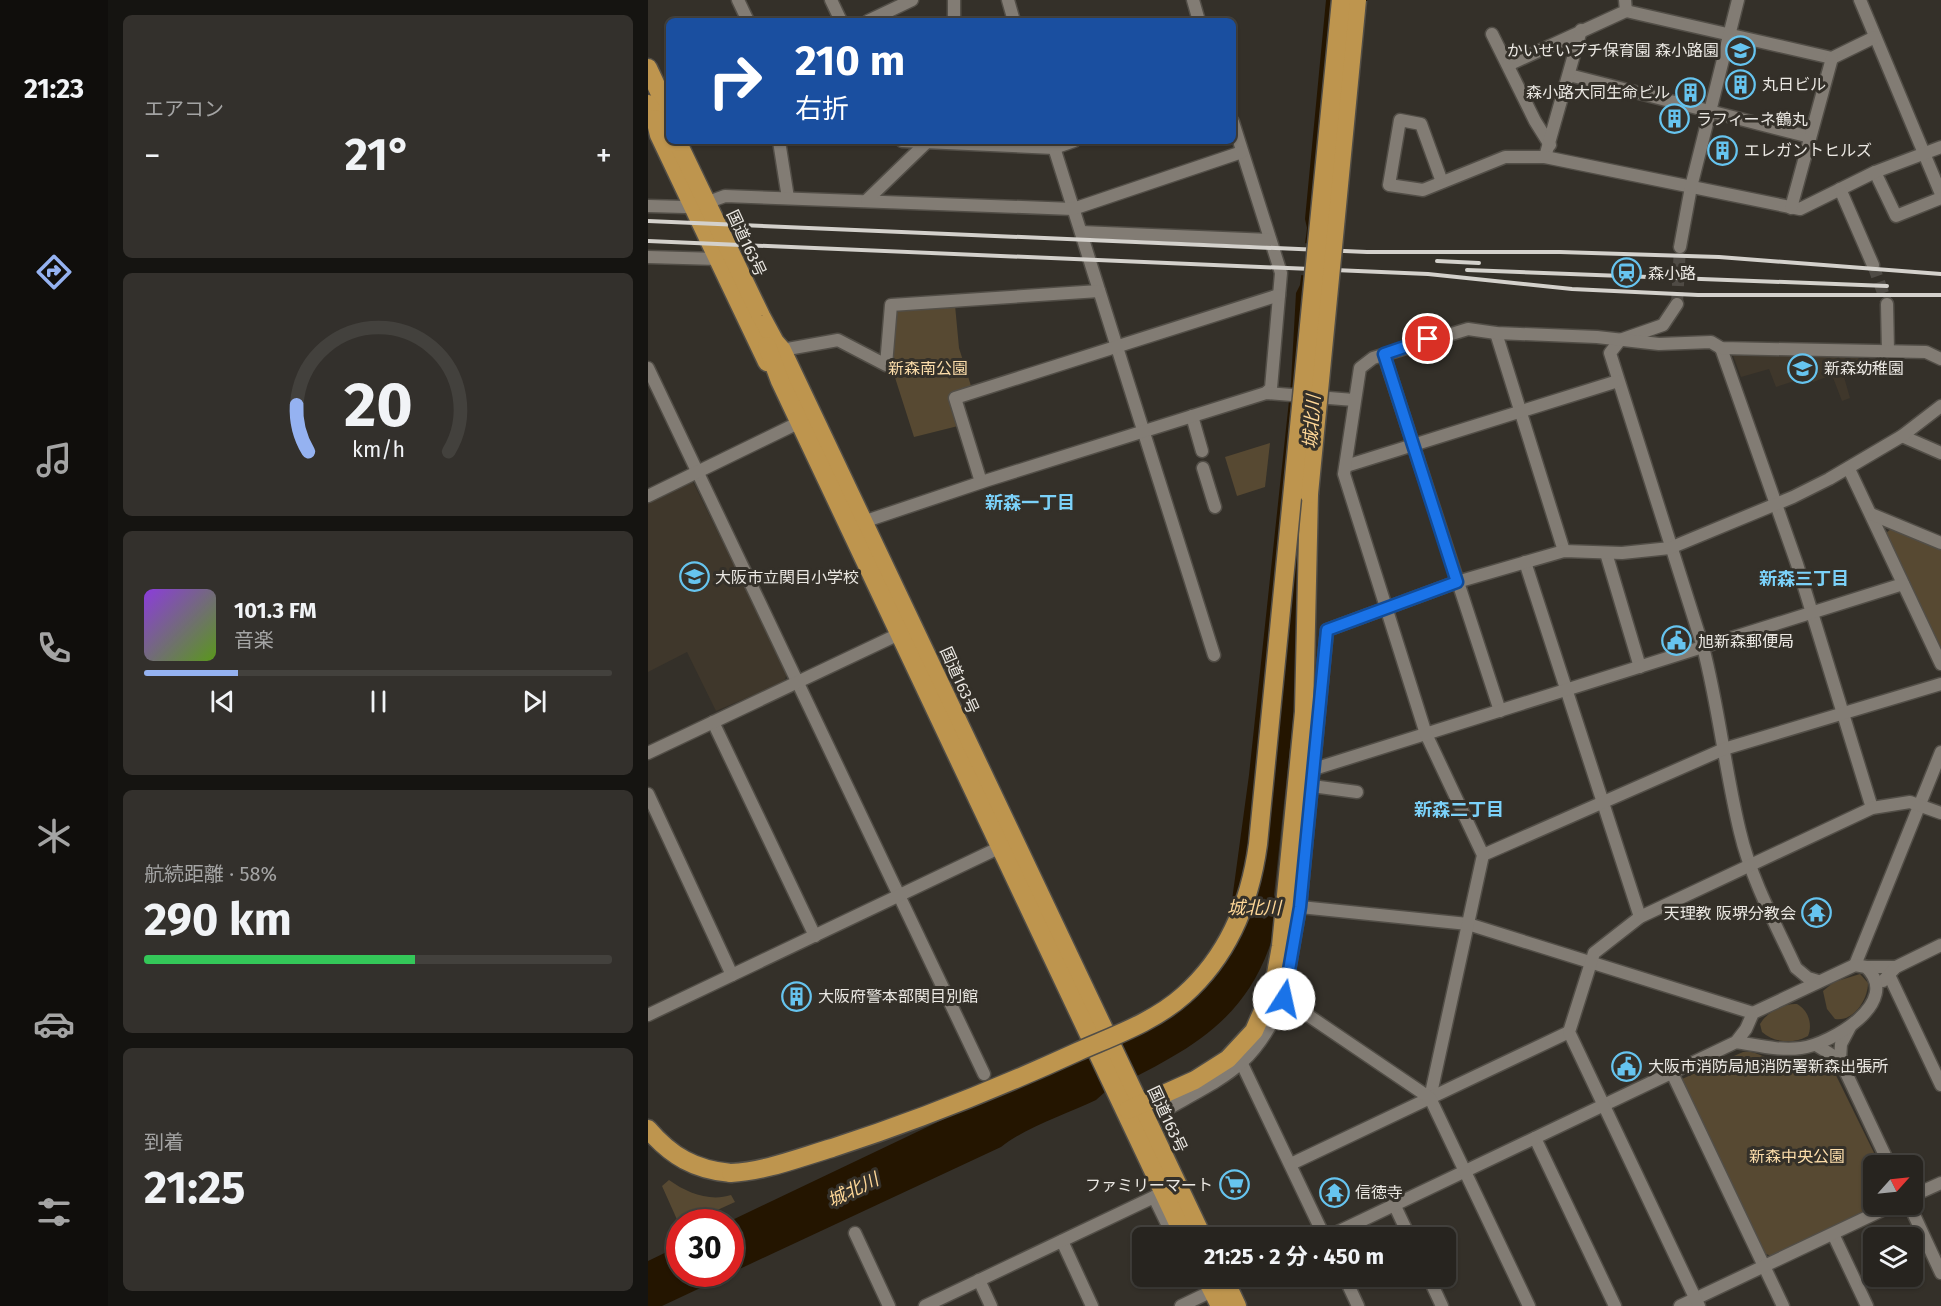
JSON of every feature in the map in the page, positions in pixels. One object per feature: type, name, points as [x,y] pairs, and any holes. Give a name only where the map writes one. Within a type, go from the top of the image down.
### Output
[{"type":"highway","points":[[648,1129],[665,1148],[682,1160],[711,1172],[731,1173],[778,1165],[876,1134],[996,1089],[1155,1015],[1183,996],[1209,970],[1236,927],[1256,856],[1272,717],[1284,559],[1294,483],[1341,0]]},
{"type":"highway","points":[[1141,1103],[1209,1072],[1248,1039],[1263,1016],[1278,968],[1304,712],[1309,494],[1357,0]]},
{"type":"highway","name":"国道163号","points":[[648,69],[663,112]]},
{"type":"highway","points":[[663,112],[659,135],[771,371],[780,381]]},
{"type":"highway","name":"国道163号","points":[[672,144],[777,367],[780,381],[800,422],[857,524],[899,634],[1006,845],[1098,1034],[1141,1103],[1198,1227]]},
{"type":"highway","name":"国道163号","points":[[679,144],[760,316],[782,350],[857,524],[1006,845]]},
{"type":"highway","points":[[688,144],[777,331],[782,350]]},
{"type":"highway","name":"国道163号","points":[[1141,1103],[1181,1227]]},
{"type":"highway","points":[[1217,1287],[1237,1306]]},
{"type":"street","points":[[738,0],[747,18]]},
{"type":"street","points":[[831,0],[840,18]]},
{"type":"street","points":[[874,18],[912,0]]},
{"type":"street","points":[[954,0],[954,18]]},
{"type":"street","points":[[1008,0],[1013,18]]},
{"type":"street","points":[[1193,0],[1198,18]]},
{"type":"street","points":[[1680,247],[1690,187],[1738,0]]},
{"type":"street","points":[[1860,0],[1941,196],[1896,216],[1875,172]]},
{"type":"street","points":[[1508,65],[1581,30],[1625,5],[1729,35],[1832,58],[1875,37]]},
{"type":"street","points":[[1547,151],[1581,30]]},
{"type":"street","points":[[1492,34],[1535,121],[1547,151]]},
{"type":"street","points":[[1791,208],[1832,58]]},
{"type":"street","points":[[1569,75],[1810,136]]},
{"type":"street","points":[[1442,182],[1421,124],[1400,120],[1389,184],[1424,190],[1505,157],[1547,151],[1690,187],[1800,209],[1875,172],[1941,147]]},
{"type":"street","points":[[1236,132],[1281,273],[1271,393]]},
{"type":"street","points":[[779,144],[788,198]]},
{"type":"street","points":[[867,200],[925,144]]},
{"type":"street","points":[[1053,144],[1214,655]]},
{"type":"street","points":[[714,200],[725,196],[1073,209],[1242,152]]},
{"type":"street","points":[[1840,189],[1873,265]]},
{"type":"street","points":[[648,206],[685,207],[692,204]]},
{"type":"street","points":[[1080,232],[1270,240]]},
{"type":"street","points":[[648,257],[718,259]]},
{"type":"street","points":[[782,350],[838,340],[886,365],[891,305],[1099,291]]},
{"type":"street","points":[[981,482],[955,398],[1279,295]]},
{"type":"street","points":[[1677,304],[1663,326],[1620,340],[1610,353],[1703,647],[1715,695],[1740,833],[1750,866],[1796,968],[1808,978],[1818,981]]},
{"type":"street","points":[[1887,304],[1888,351]]},
{"type":"street","points":[[1430,1098],[1483,855],[1426,734],[1344,474],[1360,368],[1373,358],[1384,354],[1468,329],[1496,333],[1597,337],[1659,344],[1711,342],[1721,348],[1926,352],[1941,359]]},
{"type":"street","points":[[1496,333],[1564,551]]},
{"type":"street","points":[[1721,348],[1813,612],[1872,808]]},
{"type":"street","points":[[1384,354],[1500,711]]},
{"type":"street","points":[[648,368],[984,1074]]},
{"type":"street","points":[[1346,466],[1617,381]]},
{"type":"street","points":[[857,524],[981,482],[1271,393],[1354,400]]},
{"type":"street","points":[[1141,1103],[1169,1108],[1242,1064],[1270,1029],[1284,999],[1300,907],[1327,630],[1457,582],[1564,551],[1606,553],[1670,548],[1776,504],[1849,469],[1902,436],[1941,406]]},
{"type":"street","points":[[1192,416],[1202,451]]},
{"type":"street","points":[[648,496],[800,422]]},
{"type":"street","points":[[1902,436],[1941,453]]},
{"type":"street","points":[[1203,468],[1215,507]]},
{"type":"street","points":[[1849,469],[1941,664]]},
{"type":"street","points":[[1871,514],[1941,543]]},
{"type":"street","points":[[1606,553],[1640,667]]},
{"type":"street","points":[[1525,562],[1640,917]]},
{"type":"street","points":[[1314,769],[1903,584]]},
{"type":"street","points":[[648,753],[899,634]]},
{"type":"street","points":[[1483,855],[1724,748],[1941,684]]},
{"type":"street","points":[[713,722],[815,936]]},
{"type":"street","points":[[1860,966],[1919,804],[1941,752]]},
{"type":"street","points":[[1312,786],[1357,792]]},
{"type":"street","points":[[648,794],[732,975]]},
{"type":"street","points":[[1698,1302],[1569,1032],[1594,953],[1640,917],[1872,808],[1910,802],[1941,813]]},
{"type":"street","points":[[648,1015],[1006,845]]},
{"type":"street","points":[[1300,907],[1468,924],[1591,961],[1751,1018]]},
{"type":"street","points":[[1885,1155],[1840,1060],[1840,1044],[1851,1026],[1867,1010],[1876,988],[1892,971],[1941,945]]},
{"type":"street","points":[[1860,966],[1874,976],[1876,988]]},
{"type":"street","points":[[1736,1042],[1751,1018],[1818,981],[1860,966],[1892,971]]},
{"type":"street","points":[[1892,971],[1941,1085]]},
{"type":"street","points":[[1284,999],[1430,1098],[1528,1306]]},
{"type":"street","points":[[1751,1018],[1751,1033],[1760,1044]]},
{"type":"street","points":[[1346,1227],[1736,1042],[1789,1049],[1816,1045],[1851,1026]]},
{"type":"street","points":[[1291,1164],[1569,1032]]},
{"type":"street","points":[[1816,1045],[1840,1060]]},
{"type":"street","points":[[1242,1064],[1320,1227]]},
{"type":"street","points":[[1672,1073],[1783,1306]]},
{"type":"street","points":[[1534,1138],[1615,1306]]},
{"type":"street","points":[[1923,1191],[1941,1183]]},
{"type":"street","points":[[925,1306],[1155,1196],[1169,1227]]},
{"type":"street","points":[[1394,1204],[1405,1227]]},
{"type":"street","points":[[1680,1306],[1698,1302],[1872,1215]]},
{"type":"street","points":[[1914,1215],[1941,1273]]},
{"type":"street","points":[[855,1233],[889,1306]]},
{"type":"street","points":[[1833,1234],[1867,1306]]},
{"type":"street","points":[[1062,1241],[1092,1306]]},
{"type":"street","points":[[979,1280],[991,1306]]},
{"type":"street","points":[[1181,1306],[1217,1287]]},
{"type":"street","points":[[1349,1287],[1358,1306]]},
{"type":"street","points":[[1433,1287],[1442,1306]]},
{"type":"shaded area","points":[[1731,350],[1861,353],[1860,373],[1844,377],[1850,398],[1842,401],[1832,375],[1813,382],[1810,376],[1776,387],[1769,369],[1741,377]]},
{"type":"shaded area","name":"大阪市立関目小学校","points":[[693,482],[787,673],[784,682],[716,711],[687,652],[648,672],[648,503]]},
{"type":"green space","name":"新森南公園","points":[[955,305],[959,348],[972,389],[951,396],[950,404],[958,426],[914,437],[891,365],[893,313],[898,309]]},
{"type":"green space","points":[[1270,443],[1265,487],[1237,496],[1225,457]]},
{"type":"green space","points":[[1891,529],[1941,549],[1941,648],[1886,533]]},
{"type":"green space","points":[[1860,974],[1868,983],[1862,1003],[1848,1017],[1835,1019],[1827,1009],[1823,991],[1834,982]]},
{"type":"green space","points":[[1797,1004],[1808,1018],[1810,1027],[1808,1036],[1784,1041],[1767,1036],[1762,1032],[1760,1024],[1771,1012],[1781,1007]]},
{"type":"green space","name":"新森中央公園","points":[[1743,1052],[1752,1052],[1781,1061],[1823,1057],[1829,1061],[1875,1155],[1863,1155],[1863,1213],[1771,1256],[1764,1253],[1682,1079]]},
{"type":"green space","points":[[669,1180],[683,1189],[707,1197],[731,1195],[735,1202],[720,1209],[672,1209],[662,1186]]},
{"type":"water","name":"城北川","points":[[1326,0],[1367,0],[1329,388],[1274,895],[1277,908],[1276,921],[1269,948],[1257,976],[1241,1000],[1223,1020],[1203,1037],[1156,1066],[1105,1092],[1096,1100],[1034,1127],[1001,1147],[744,1267],[744,1214],[963,1110],[1095,1053],[1169,1014],[1227,937],[1249,775],[1291,382],[1296,293],[1300,285],[1307,228],[1305,219]]},
{"type":"water","points":[[666,1252],[666,1287],[702,1287],[662,1306],[648,1306],[648,1261]]},
{"type":"pier","points":[[1302,243],[1346,245],[1342,277],[1298,275]]},
{"type":"tunnel","points":[[1677,304],[1680,247]]},
{"type":"tunnel","points":[[1873,265],[1887,304]]},
{"type":"railway","points":[[648,221],[1367,252],[1560,252],[1719,257],[1941,274]]},
{"type":"railway","points":[[648,241],[1428,274],[1572,289],[1698,295],[1941,295]]},
{"type":"railway","points":[[1437,261],[1479,263]]},
{"type":"railway","points":[[1467,270],[1887,286]]},
{"type":"place","name":"かいせいプチ保育園 森小路園","points":[[1740,50]]},
{"type":"place","name":"丸日ビル","points":[[1741,84]]},
{"type":"place","name":"森小路大同生命ビル","points":[[1691,92]]},
{"type":"place","name":"ラフィーネ鶴丸","points":[[1675,119]]},
{"type":"place","name":"エレガントヒルズ","points":[[1723,150]]},
{"type":"place","name":"森小路","points":[[1627,273]]},
{"type":"place","name":"新森幼稚園","points":[[1803,368]]},
{"type":"place","name":"大阪市立関目小学校","points":[[694,577]]},
{"type":"place","name":"旭新森郵便局","points":[[1677,641]]},
{"type":"place","name":"天理教 阪堺分教会","points":[[1817,913]]},
{"type":"place","name":"大阪府警本部関目別館","points":[[797,996]]},
{"type":"place","name":"大阪市消防局旭消防署新森出張所","points":[[1627,1066]]},
{"type":"place","name":"ファミリーマート","points":[[1234,1185]]},
{"type":"place","name":"信徳寺","points":[[1334,1192]]},
{"type":"district","name":"新森一丁目","points":[[1030,503]]},
{"type":"district","name":"新森三丁目","points":[[1804,579]]},
{"type":"district","name":"新森二丁目","points":[[1459,810]]},
{"type":"route","points":[[1284,999],[1300,907],[1327,630],[1457,582],[1384,354],[1428,339]]}]
